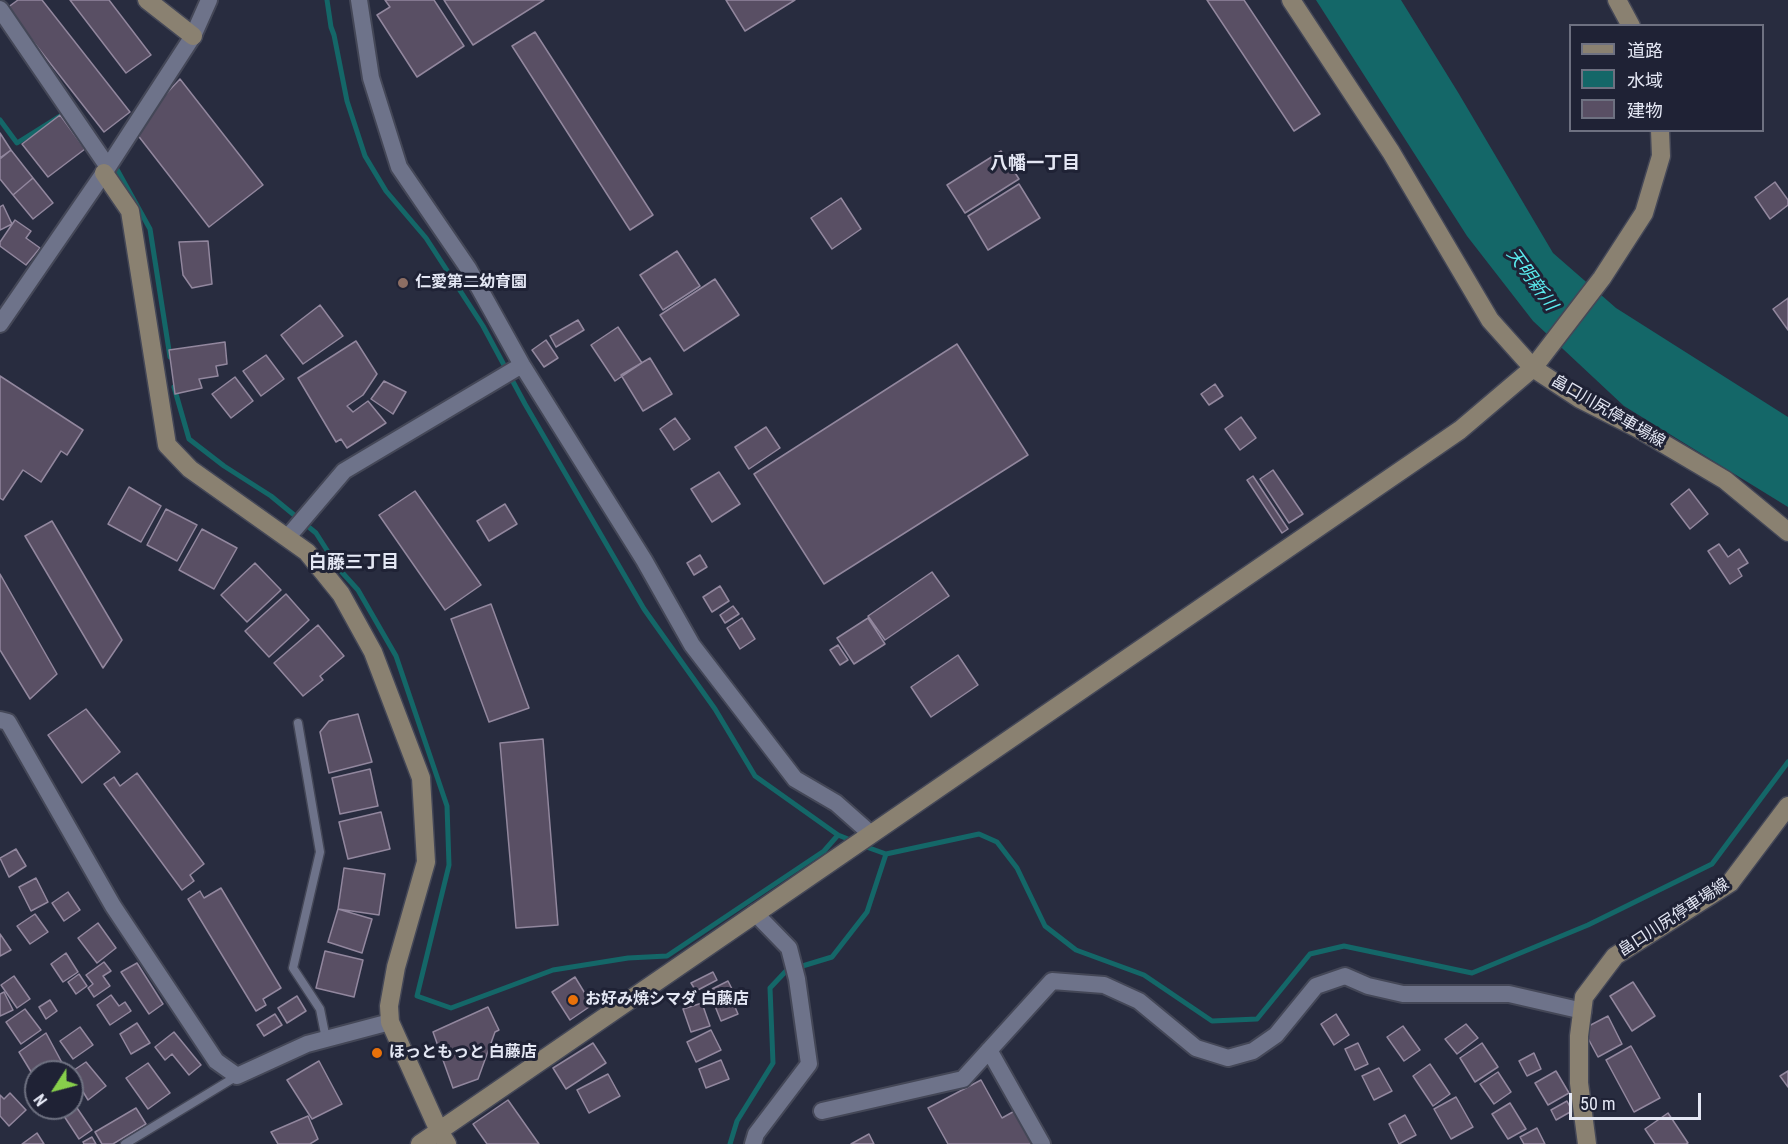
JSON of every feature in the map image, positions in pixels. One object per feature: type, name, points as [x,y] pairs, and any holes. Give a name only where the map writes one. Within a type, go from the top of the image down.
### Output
[{"type":"street","points":[[147,0],[193,36]]},
{"type":"street","points":[[0,324],[106,170],[193,36],[209,0]]},
{"type":"street","points":[[359,0],[371,78],[399,167],[468,268],[522,365],[644,560],[692,645],[795,779],[836,802],[870,834]]},
{"type":"street","points":[[420,1144],[443,1138],[755,913],[1460,430],[1533,368],[1490,320],[1391,152],[1292,0]]},
{"type":"street","points":[[1617,0],[1630,24]]},
{"type":"street","points":[[0,9],[106,170],[130,211],[167,445],[190,469],[307,552],[341,594],[373,652],[421,778],[426,862],[396,967],[388,1006],[390,1022],[443,1138]]},
{"type":"street","name":"畠口川尻停車場線","points":[[1660,132],[1661,156],[1644,213],[1602,278],[1533,368],[1580,399],[1637,428],[1725,480],[1788,532]]},
{"type":"street","points":[[287,538],[344,471],[522,365]]},
{"type":"street","points":[[0,720],[8,722],[113,906],[216,1061],[237,1076],[307,1044],[390,1022]]},
{"type":"street","name":"畠口川尻停車場線","points":[[1587,1144],[1579,1083],[1579,1036],[1584,998],[1615,956],[1730,883],[1788,806]]},
{"type":"street","points":[[753,1144],[756,1134],[809,1064],[797,979],[789,948],[755,913]]},
{"type":"street","points":[[822,1112],[963,1079],[1052,981],[1104,985],[1139,1001],[1196,1048],[1228,1058],[1253,1051],[1276,1035],[1316,986],[1345,976],[1368,986],[1403,994],[1509,994],[1582,1011]]},
{"type":"street","points":[[989,1050],[1042,1144]]},
{"type":"lane","points":[[298,723],[320,852],[293,968],[320,1009],[326,1039]]},
{"type":"lane","points":[[125,1144],[237,1076]]},
{"type":"water","name":"天明新川","points":[[1316,0],[1401,0],[1553,253],[1616,308],[1788,417],[1788,507],[1624,406],[1533,321],[1467,236]]},
{"type":"building","points":[[18,0],[42,0],[130,112],[104,132],[7,8]]},
{"type":"building","points":[[70,0],[109,0],[151,55],[126,73]]},
{"type":"building","points":[[385,0],[434,0],[464,46],[417,77],[377,15],[390,7]]},
{"type":"building","points":[[444,0],[544,0],[473,45]]},
{"type":"building","points":[[726,0],[795,0],[745,31]]},
{"type":"building","points":[[1207,0],[1244,0],[1320,114],[1294,131]]},
{"type":"building","points":[[535,32],[653,215],[630,230],[512,46]]},
{"type":"building","points":[[180,79],[263,185],[209,227],[133,129]]},
{"type":"building","points":[[60,115],[85,149],[48,177],[22,144]]},
{"type":"building","points":[[0,133],[11,150],[0,158]]},
{"type":"building","points":[[11,150],[33,178],[13,195],[0,179],[0,159]]},
{"type":"building","points":[[1001,151],[1019,179],[965,213],[947,185]]},
{"type":"building","points":[[33,178],[53,203],[33,219],[13,195]]},
{"type":"building","points":[[1775,182],[1788,200],[1788,205],[1770,219],[1755,197]]},
{"type":"building","points":[[1019,184],[1040,218],[988,250],[968,216]]},
{"type":"building","points":[[841,198],[861,229],[832,249],[811,218]]},
{"type":"building","points":[[3,205],[12,224],[0,230],[0,207]]},
{"type":"building","points":[[15,220],[31,231],[26,238],[40,248],[26,265],[0,246],[0,242]]},
{"type":"building","points":[[208,241],[212,284],[192,288],[183,275],[179,242]]},
{"type":"building","points":[[677,251],[700,286],[663,310],[640,275]]},
{"type":"building","points":[[715,279],[739,315],[684,351],[660,315]]},
{"type":"building","points":[[1788,298],[1788,330],[1773,309]]},
{"type":"building","points":[[320,305],[343,336],[303,364],[281,335]]},
{"type":"building","points":[[578,320],[584,330],[556,347],[550,336]]},
{"type":"building","points":[[618,327],[642,363],[615,381],[591,345]]},
{"type":"building","points":[[546,340],[558,358],[544,367],[532,350]]},
{"type":"building","points":[[356,341],[377,374],[363,395],[347,406],[353,412],[368,401],[386,423],[347,448],[341,439],[336,442],[298,378]]},
{"type":"building","points":[[225,342],[227,364],[216,366],[218,376],[199,379],[202,388],[175,394],[169,350]]},
{"type":"building","points":[[957,344],[1028,455],[824,584],[754,474]]},
{"type":"building","points":[[266,355],[284,379],[261,396],[243,371]]},
{"type":"building","points":[[650,358],[672,394],[643,411],[621,375]]},
{"type":"building","points":[[0,376],[83,430],[67,455],[61,451],[41,482],[23,470],[3,500],[0,498]]},
{"type":"building","points":[[235,377],[253,401],[231,418],[212,394]]},
{"type":"building","points":[[384,381],[406,392],[393,414],[371,399]]},
{"type":"building","points":[[1215,384],[1223,396],[1209,405],[1201,394]]},
{"type":"building","points":[[1241,417],[1256,438],[1240,450],[1225,429]]},
{"type":"building","points":[[675,418],[690,439],[674,450],[660,429]]},
{"type":"building","points":[[766,427],[780,448],[749,469],[735,447]]},
{"type":"building","points":[[1273,470],[1303,514],[1289,523],[1260,479]]},
{"type":"building","points":[[719,472],[740,504],[712,522],[691,489]]},
{"type":"building","points":[[1253,476],[1288,529],[1282,533],[1247,480]]},
{"type":"building","points":[[129,487],[161,506],[141,542],[108,524]]},
{"type":"building","points":[[1689,489],[1708,514],[1690,529],[1671,504]]},
{"type":"building","points":[[415,491],[481,585],[445,610],[379,515]]},
{"type":"building","points":[[505,504],[517,524],[489,541],[477,521]]},
{"type":"building","points":[[166,509],[197,525],[177,561],[147,545]]},
{"type":"building","points":[[52,521],[122,640],[103,668],[25,536]]},
{"type":"building","points":[[202,529],[237,548],[214,589],[179,570]]},
{"type":"building","points":[[1719,544],[1728,557],[1739,549],[1748,563],[1738,569],[1742,576],[1730,584],[1708,551]]},
{"type":"building","points":[[700,555],[707,567],[694,575],[687,563]]},
{"type":"building","points":[[255,563],[281,590],[247,622],[221,595]]},
{"type":"building","points":[[932,572],[949,596],[885,640],[868,616]]},
{"type":"building","points":[[0,574],[57,674],[30,699],[0,650]]},
{"type":"building","points":[[720,586],[729,601],[712,612],[703,597]]},
{"type":"building","points":[[286,594],[309,620],[269,657],[245,631]]},
{"type":"building","points":[[491,604],[529,708],[489,722],[451,619]]},
{"type":"building","points":[[733,606],[739,614],[725,623],[720,615]]},
{"type":"building","points":[[742,618],[755,639],[740,649],[727,628]]},
{"type":"building","points":[[868,618],[885,644],[854,664],[837,638]]},
{"type":"building","points":[[318,625],[344,656],[320,676],[323,680],[303,696],[274,663]]},
{"type":"building","points":[[838,645],[848,660],[840,665],[830,650]]},
{"type":"building","points":[[958,655],[978,685],[931,717],[911,687]]},
{"type":"building","points":[[86,709],[120,752],[82,783],[48,735]]},
{"type":"building","points":[[358,714],[372,762],[329,773],[320,732],[329,721]]},
{"type":"building","points":[[543,739],[558,925],[516,928],[500,743]]},
{"type":"building","points":[[370,769],[378,806],[340,814],[332,778]]},
{"type":"building","points":[[137,773],[204,864],[190,875],[194,881],[182,890],[104,784],[114,777],[120,786]]},
{"type":"building","points":[[381,812],[390,849],[348,859],[339,822]]},
{"type":"building","points":[[16,849],[26,866],[9,877],[0,858]]},
{"type":"building","points":[[344,868],[385,874],[379,915],[338,909]]},
{"type":"building","points":[[36,878],[48,902],[31,911],[19,887]]},
{"type":"building","points":[[221,888],[281,988],[263,999],[266,1005],[256,1011],[188,899],[200,891],[204,898]]},
{"type":"building","points":[[68,892],[80,910],[64,921],[52,903]]},
{"type":"building","points":[[338,909],[372,919],[362,953],[328,942]]},
{"type":"building","points":[[35,914],[48,932],[30,944],[17,926]]},
{"type":"building","points":[[98,923],[116,948],[97,963],[78,938]]},
{"type":"building","points":[[0,934],[11,950],[0,956]]},
{"type":"building","points":[[325,951],[363,960],[354,997],[316,988]]},
{"type":"building","points":[[66,953],[78,972],[63,982],[51,964]]},
{"type":"building","points":[[104,962],[111,971],[103,976],[110,986],[94,997],[88,988],[93,984],[86,975]]},
{"type":"building","points":[[137,963],[163,1004],[149,1014],[121,972]]},
{"type":"building","points":[[713,972],[717,980],[696,991],[691,983]]},
{"type":"building","points":[[79,974],[87,986],[76,994],[68,982]]},
{"type":"building","points":[[14,976],[30,999],[17,1008],[1,985]]},
{"type":"building","points":[[575,977],[592,1005],[570,1020],[552,992]]},
{"type":"building","points":[[728,981],[733,991],[714,1001],[708,991]]},
{"type":"building","points":[[1633,982],[1655,1016],[1632,1031],[1610,996]]},
{"type":"building","points":[[4,992],[13,1010],[0,1016],[0,994]]},
{"type":"building","points":[[111,995],[119,1006],[125,1002],[131,1011],[110,1025],[97,1005]]},
{"type":"building","points":[[297,996],[306,1011],[287,1023],[278,1008]]},
{"type":"building","points":[[50,1000],[57,1011],[46,1019],[39,1007]]},
{"type":"building","points":[[732,1000],[738,1014],[721,1021],[715,1006]]},
{"type":"building","points":[[702,1003],[710,1026],[691,1032],[683,1009]]},
{"type":"building","points":[[488,1007],[499,1030],[495,1032],[478,1079],[453,1088],[433,1032]]},
{"type":"building","points":[[25,1009],[41,1030],[21,1044],[6,1022]]},
{"type":"building","points":[[275,1014],[282,1025],[264,1036],[257,1025]]},
{"type":"building","points":[[1336,1014],[1349,1035],[1334,1045],[1321,1024]]},
{"type":"building","points":[[1608,1016],[1622,1044],[1598,1057],[1583,1029]]},
{"type":"building","points":[[137,1023],[150,1043],[131,1054],[120,1034]]},
{"type":"building","points":[[1466,1024],[1478,1038],[1457,1054],[1445,1039]]},
{"type":"building","points":[[1403,1026],[1420,1050],[1404,1061],[1387,1037]]},
{"type":"building","points":[[80,1027],[93,1045],[73,1059],[60,1041]]},
{"type":"building","points":[[711,1030],[721,1050],[696,1062],[687,1042]]},
{"type":"building","points":[[174,1032],[201,1065],[189,1075],[172,1054],[165,1060],[155,1047]]},
{"type":"building","points":[[46,1033],[61,1060],[24,1060],[19,1052]]},
{"type":"building","points":[[593,1043],[606,1063],[566,1089],[553,1068]]},
{"type":"building","points":[[1358,1043],[1368,1064],[1355,1070],[1345,1049]]},
{"type":"building","points":[[1482,1043],[1498,1067],[1475,1082],[1460,1058]]},
{"type":"building","points":[[1631,1046],[1660,1098],[1634,1112],[1606,1060]]},
{"type":"building","points":[[1534,1053],[1541,1069],[1527,1076],[1519,1061]]},
{"type":"building","points":[[721,1060],[729,1079],[706,1088],[699,1069]]},
{"type":"building","points":[[319,1061],[342,1104],[312,1119],[287,1080]]},
{"type":"building","points":[[86,1062],[106,1086],[88,1100],[84,1093],[84,1063]]},
{"type":"building","points":[[148,1063],[170,1093],[148,1109],[126,1078]]},
{"type":"building","points":[[1430,1064],[1450,1094],[1433,1106],[1413,1076]]},
{"type":"building","points":[[1379,1068],[1392,1091],[1374,1100],[1362,1076]]},
{"type":"building","points":[[1556,1071],[1569,1093],[1548,1105],[1535,1083]]},
{"type":"building","points":[[1788,1071],[1788,1087],[1780,1076]]},
{"type":"building","points":[[1498,1072],[1511,1092],[1494,1104],[1480,1084]]},
{"type":"building","points":[[608,1074],[620,1096],[589,1113],[577,1090]]},
{"type":"building","points":[[981,1080],[1002,1118],[1020,1108],[1039,1144],[948,1144],[928,1108]]},
{"type":"building","points":[[10,1093],[24,1108],[24,1112],[9,1126],[0,1116],[0,1095],[4,1099]]},
{"type":"building","points":[[1456,1097],[1473,1127],[1451,1139],[1434,1109]]},
{"type":"building","points":[[508,1100],[539,1144],[487,1144],[473,1124]]},
{"type":"building","points":[[1567,1101],[1572,1111],[1556,1120],[1551,1110]]},
{"type":"building","points":[[1510,1103],[1526,1129],[1508,1139],[1492,1114]]},
{"type":"building","points":[[136,1108],[146,1124],[113,1144],[102,1144],[95,1132]]},
{"type":"building","points":[[1668,1113],[1688,1143],[1655,1144],[1645,1129]]},
{"type":"building","points":[[1405,1115],[1416,1135],[1399,1144],[1389,1124]]},
{"type":"building","points":[[308,1116],[318,1139],[310,1144],[278,1144],[271,1132]]},
{"type":"building","points":[[84,1118],[92,1130],[79,1139],[67,1120]]},
{"type":"building","points":[[1537,1128],[1545,1144],[1524,1144],[1520,1137]]},
{"type":"building","points":[[37,1133],[44,1144],[22,1144]]},
{"type":"building","points":[[869,1134],[874,1144],[851,1144]]},
{"type":"building","points":[[92,1137],[96,1144],[84,1144],[83,1142]]},
{"type":"waterway","points":[[327,0],[347,101],[365,156],[386,191],[426,238],[483,326],[525,404],[644,609],[715,709],[755,776],[838,835],[853,841]]},
{"type":"waterway","points":[[0,120],[17,143],[68,111]]},
{"type":"waterway","points":[[114,164],[150,229],[170,357]]},
{"type":"waterway","points":[[174,387],[189,439],[224,466],[271,496],[316,533],[339,569],[358,590],[396,656],[447,806],[449,865],[417,996],[451,1008],[553,970],[628,958],[667,956],[824,851],[838,835]]},
{"type":"waterway","points":[[861,845],[886,854],[979,834],[997,842],[1017,868],[1045,926],[1076,950],[1144,975],[1212,1021],[1257,1019],[1310,954],[1344,946],[1472,973],[1588,925],[1712,864],[1788,762]]},
{"type":"waterway","points":[[730,1144],[737,1121],[773,1063],[770,988],[786,971],[832,957],[867,912],[886,854]]},
{"type":"place","name":"仁愛第二幼育園","points":[[403,283]]},
{"type":"place","name":"お好み焼シマダ 白藤店","points":[[573,1000]]},
{"type":"place","name":"ほっともっと 白藤店","points":[[377,1053]]},
{"type":"district","name":"八幡一丁目","points":[[1035,164]]},
{"type":"district","name":"白藤三丁目","points":[[354,563]]}]
